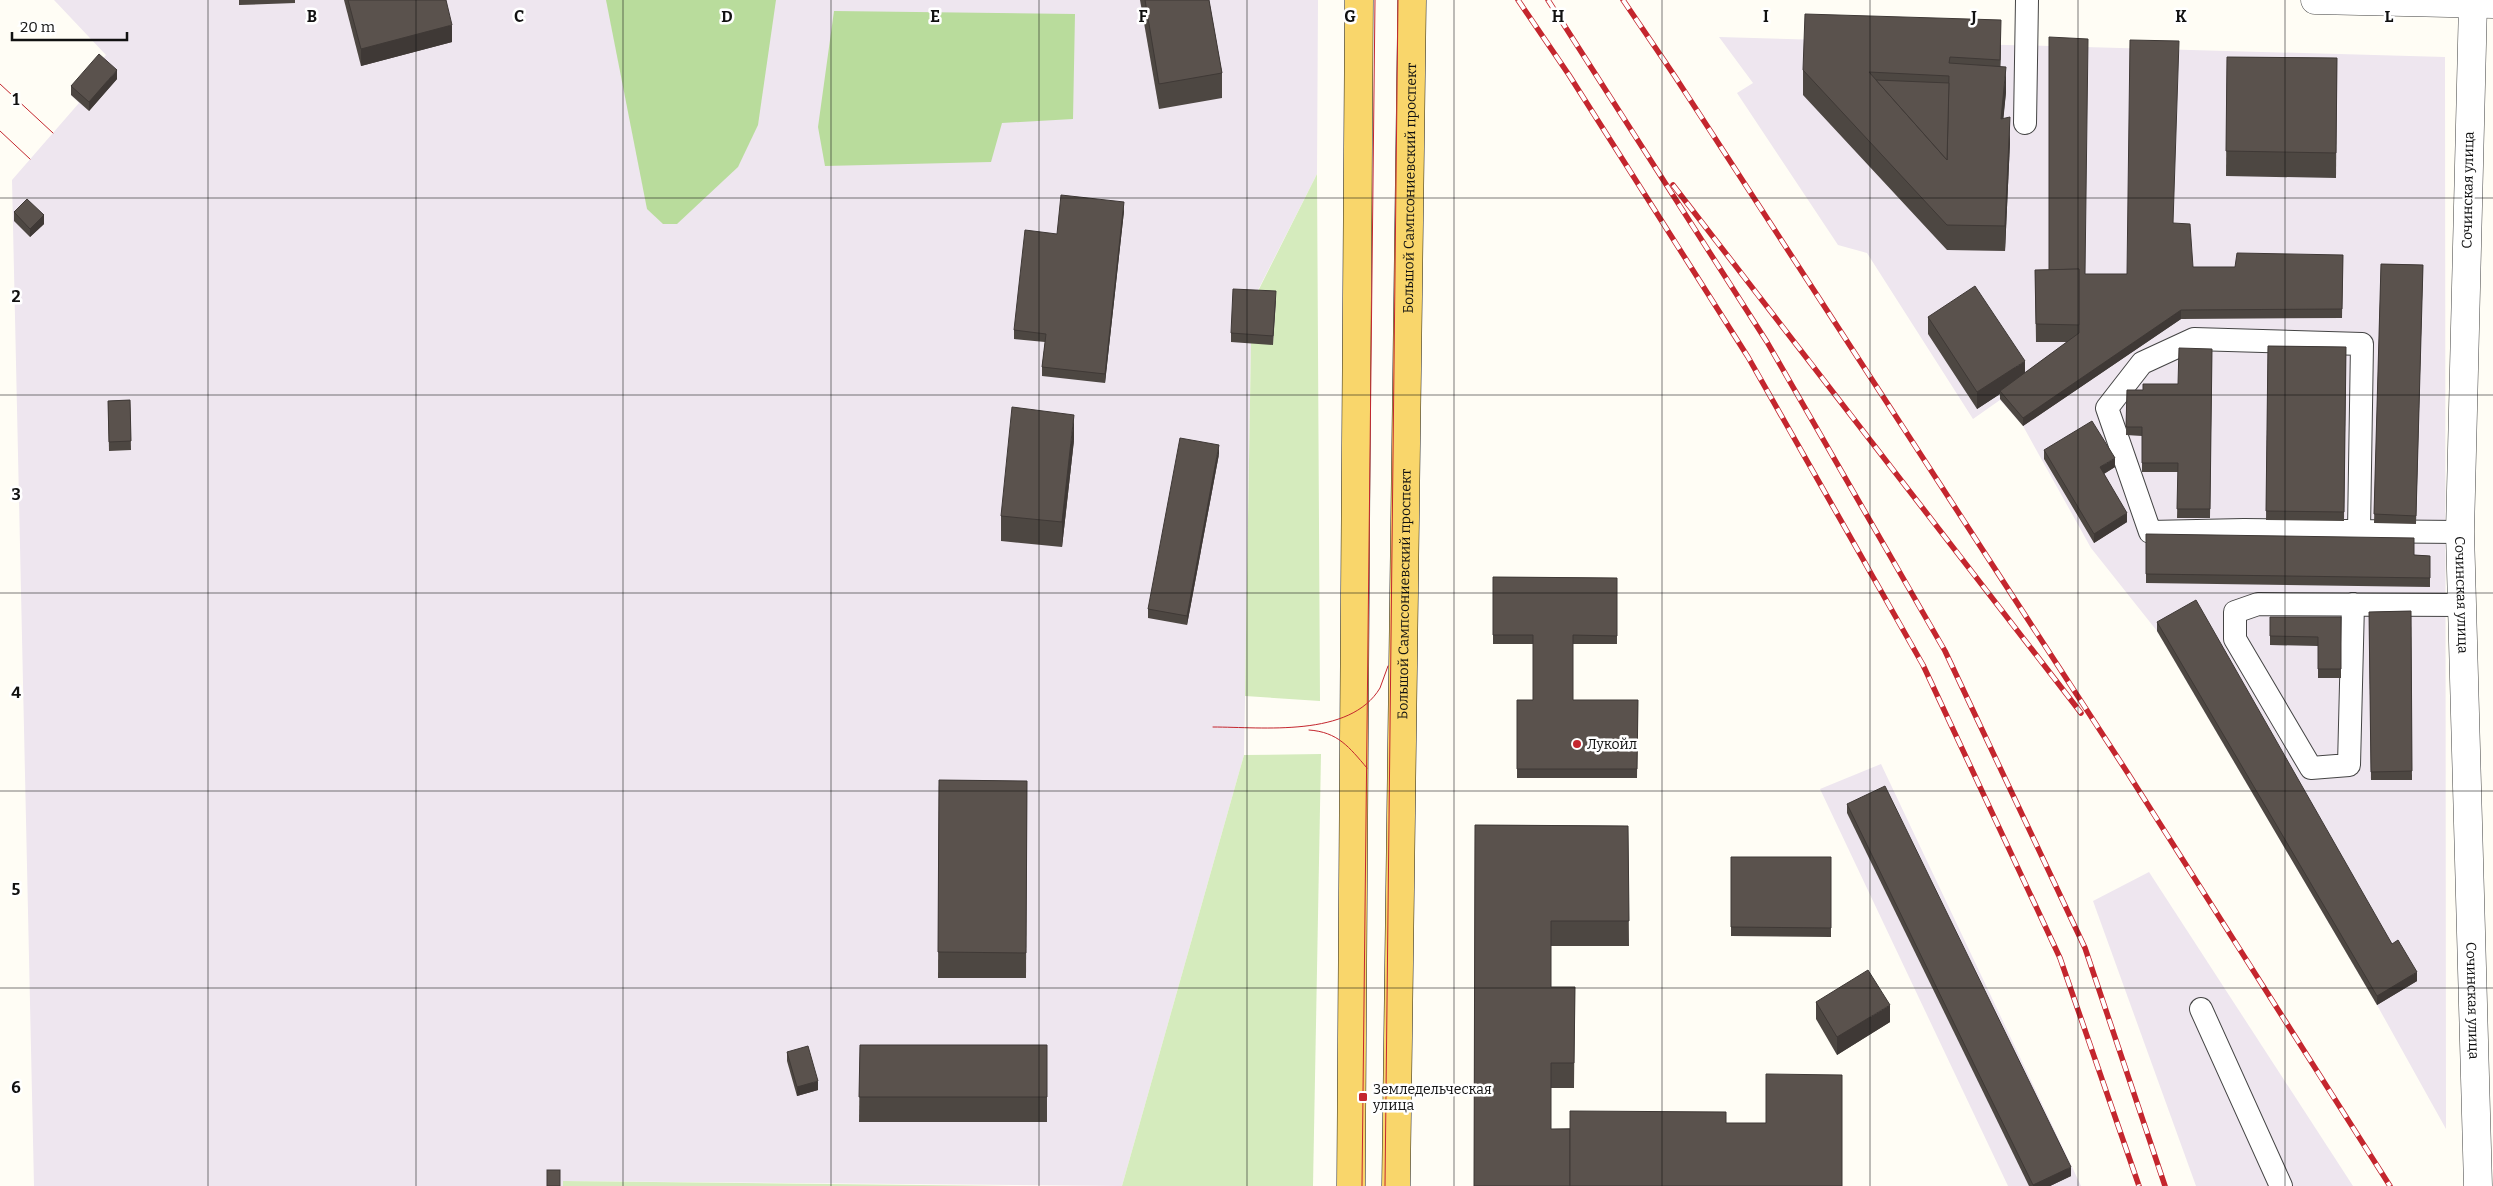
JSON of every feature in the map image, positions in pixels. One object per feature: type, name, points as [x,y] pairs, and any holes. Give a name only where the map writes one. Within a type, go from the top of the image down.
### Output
[{"type":"main road","points":[[1351,1186],[1359,0]]},
{"type":"main road","name":"Большой Сампсониевский проспект","points":[[1396,1186],[1412,0]]},
{"type":"street","points":[[2315,0],[2483,4]]},
{"type":"street","name":"Сочинская улица","points":[[2478,1186],[2460,532],[2483,4]]},
{"type":"lane","points":[[2025,123],[2027,0]]},
{"type":"lane","points":[[2359,530],[2362,344],[2194,339],[2142,363],[2107,408],[2150,532],[2359,530],[2460,532]]},
{"type":"lane","points":[[2353,604],[2349,766],[2311,768],[2235,639],[2235,612],[2258,604],[2353,604],[2463,605]]},
{"type":"lane","points":[[2201,1009],[2282,1186]]},
{"type":"shaded area","points":[[54,0],[1318,0],[1317,174],[1254,298],[1276,300],[1273,345],[1251,344],[1244,755],[1122,1186],[563,1181],[563,1186],[34,1186],[12,180],[79,103],[71,95],[106,55]]},
{"type":"shaded area","points":[[1719,37],[2445,57],[2446,1129],[2377,1005],[2157,631],[2091,548],[2023,426],[2000,400],[1973,419],[1867,253],[1838,245],[1737,93],[1753,83]]},
{"type":"shaded area","points":[[1881,764],[2081,1186],[2008,1186],[1820,789]]},
{"type":"shaded area","points":[[2149,872],[2353,1186],[2196,1186],[2093,901]]},
{"type":"green space","points":[[606,0],[776,0],[758,125],[738,167],[677,224],[663,224],[647,209]]},
{"type":"green space","points":[[834,11],[1075,14],[1073,119],[1002,123],[991,162],[825,166],[818,127]]},
{"type":"green space","points":[[1317,174],[1320,701],[1245,696],[1251,343],[1273,344],[1276,301],[1254,299]]},
{"type":"green space","points":[[1321,754],[1313,1186],[1122,1186],[1244,755]]},
{"type":"green space","points":[[563,1181],[1012,1186],[563,1186]]},
{"type":"building","points":[[348,0],[446,0],[452,25],[361,49]]},
{"type":"building","points":[[1145,0],[1209,0],[1222,73],[1159,84]]},
{"type":"building","points":[[1805,14],[2001,20],[2000,60],[1950,57],[1949,63],[2006,67],[2001,119],[2010,117],[2005,226],[1947,225],[1803,70]],"holes":[[[1869,72],[1949,76],[1947,160]]]},
{"type":"building","points":[[2049,37],[2088,39],[2085,274],[2127,274],[2130,40],[2179,41],[2173,223],[2190,224],[2193,267],[2235,267],[2237,253],[2343,255],[2342,309],[2181,310],[2023,418],[2000,391],[2079,333],[2079,269],[2049,270]]},
{"type":"building","points":[[99,54],[117,70],[89,102],[71,86]]},
{"type":"building","points":[[2227,57],[2337,58],[2336,153],[2226,151]]},
{"type":"building","points":[[1876,80],[1949,83],[1947,160]]},
{"type":"building","points":[[1061,195],[1124,202],[1105,374],[1042,367],[1046,334],[1014,330],[1025,230],[1057,234]]},
{"type":"building","points":[[27,199],[44,215],[30,229],[14,212]]},
{"type":"building","points":[[2381,264],[2423,265],[2416,516],[2374,514]]},
{"type":"building","points":[[2079,269],[2079,325],[2036,324],[2035,270]]},
{"type":"building","points":[[1975,286],[2025,361],[1977,392],[1928,317]]},
{"type":"building","points":[[1233,289],[1276,291],[1273,336],[1231,333]]},
{"type":"building","points":[[2268,346],[2346,347],[2344,512],[2266,511]]},
{"type":"building","points":[[2179,348],[2212,349],[2210,509],[2177,509],[2178,463],[2142,463],[2142,427],[2126,427],[2127,390],[2143,390],[2143,384],[2178,384]]},
{"type":"building","points":[[130,400],[131,441],[109,442],[108,401]]},
{"type":"building","points":[[1012,407],[1074,415],[1062,522],[1001,516]]},
{"type":"building","points":[[2092,421],[2115,458],[2100,467],[2127,513],[2094,534],[2044,450]]},
{"type":"building","points":[[1180,438],[1219,445],[1187,616],[1148,609]]},
{"type":"building","points":[[2146,534],[2414,538],[2414,555],[2430,556],[2430,578],[2146,574]]},
{"type":"building","points":[[1493,577],[1617,578],[1617,636],[1573,635],[1573,700],[1638,700],[1637,769],[1517,769],[1517,700],[1533,700],[1533,635],[1493,635]]},
{"type":"building","points":[[2196,600],[2392,944],[2398,940],[2417,972],[2377,996],[2157,622]]},
{"type":"building","points":[[2411,611],[2412,771],[2371,772],[2369,612]]},
{"type":"building","points":[[2270,617],[2341,617],[2341,669],[2318,669],[2318,637],[2270,636]]},
{"type":"building","points":[[939,780],[1027,781],[1026,953],[938,952]]},
{"type":"building","points":[[1885,786],[2071,1167],[2033,1185],[1847,804]]},
{"type":"building","points":[[1475,825],[1628,826],[1629,921],[1551,921],[1551,987],[1575,987],[1574,1063],[1551,1063],[1551,1129],[1570,1129],[1570,1186],[1474,1186]]},
{"type":"building","points":[[1731,857],[1831,857],[1831,928],[1731,927]]},
{"type":"building","points":[[1868,970],[1890,1005],[1837,1037],[1816,1002]]},
{"type":"building","points":[[860,1045],[1047,1045],[1047,1097],[859,1097]]},
{"type":"building","points":[[808,1046],[818,1081],[797,1087],[787,1052]]},
{"type":"building","points":[[1766,1074],[1842,1075],[1842,1186],[1570,1186],[1570,1111],[1726,1112],[1726,1123],[1766,1123]]},
{"type":"building","points":[[547,1170],[560,1170],[560,1186],[547,1186]]},
{"type":"tram line","points":[[1362,1186],[1375,0]]},
{"type":"tram line","points":[[1385,1186],[1398,0]]},
{"type":"tram line","points":[[0,84],[53,133]]},
{"type":"tram line","points":[[0,131],[30,159]]},
{"type":"tram line","points":[[1213,727],[1280,728],[1304,726],[1327,722],[1348,715],[1366,704],[1380,688],[1388,666]]},
{"type":"tram line","points":[[1309,730],[1319,731],[1335,737],[1348,747],[1367,768]]},
{"type":"railway","points":[[1518,0],[1569,75],[1748,357],[1923,665],[2060,958],[2139,1186]]},
{"type":"railway","points":[[1548,0],[1767,342],[1945,651],[2085,948],[2165,1186]]},
{"type":"railway","points":[[1623,0],[1674,75],[2129,775],[2390,1186]]},
{"type":"railway","points":[[1673,185],[2081,713]]},
{"type":"place","name":"Лукойл","points":[[1577,744]]},
{"type":"place","name":"Земледельческая улица","points":[[1363,1097]]}]
